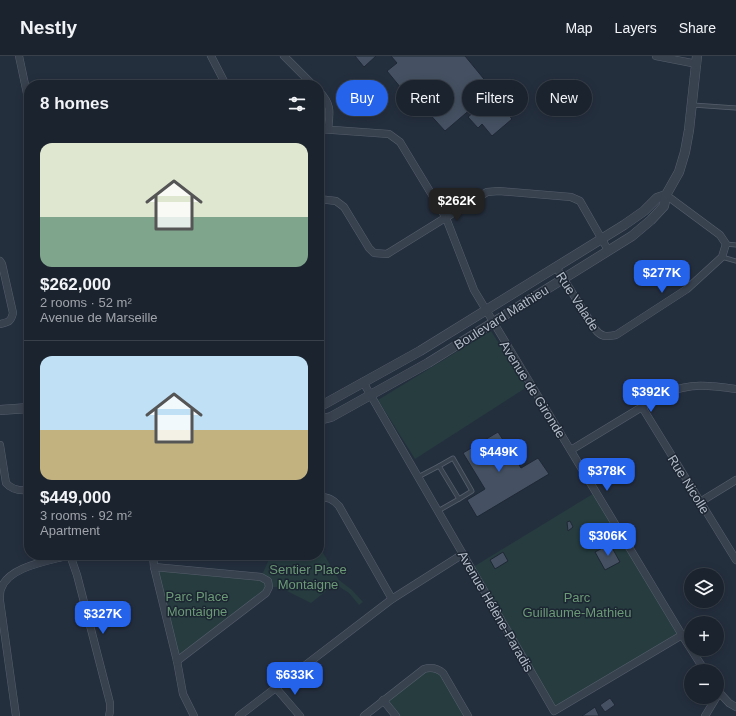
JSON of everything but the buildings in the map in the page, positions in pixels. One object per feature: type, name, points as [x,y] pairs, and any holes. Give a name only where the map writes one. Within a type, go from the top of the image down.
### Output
[{"type":"street","points":[[19,56],[24,80]]},
{"type":"street","points":[[211,56],[223,80]]},
{"type":"street","points":[[284,56],[307,80]]},
{"type":"street","points":[[656,56],[697,60]]},
{"type":"street","name":"Boulevard Mathieu","points":[[324,419],[331,417],[428,363],[632,236],[651,220],[664,206],[666,195],[679,172],[685,152],[697,60]]},
{"type":"street","points":[[324,97],[330,107],[328,129]]},
{"type":"street","name":"Avenue de Gironde","points":[[324,129],[389,134],[400,142],[446,218],[474,290],[486,311],[701,664]]},
{"type":"street","points":[[324,200],[336,201],[344,207],[369,248],[374,253],[387,254],[487,192],[499,191],[571,197],[580,201],[608,250]]},
{"type":"street","points":[[666,195],[720,235],[726,244],[722,258]]},
{"type":"street","name":"Boulevard Mathieu","points":[[324,404],[420,351],[486,311],[624,225],[644,211],[657,198],[666,195]]},
{"type":"street","name":"Rue Valade","points":[[556,267],[599,334],[609,337],[616,335],[687,289],[722,258]]},
{"type":"street","points":[[0,261],[2,264],[13,313],[12,319],[8,322],[0,324]]},
{"type":"street","name":"Avenue Hélène-Paradis","points":[[363,382],[553,713],[682,635]]},
{"type":"street","points":[[571,450],[665,393],[678,388],[692,385],[708,385],[736,389]]},
{"type":"street","name":"Rue Nicolle","points":[[642,407],[736,560]]},
{"type":"street","points":[[0,410],[24,408]]},
{"type":"street","points":[[0,445],[6,483],[15,490],[24,490]]},
{"type":"street","points":[[700,502],[736,480]]},
{"type":"street","points":[[324,498],[334,500],[339,506],[392,599]]},
{"type":"street","points":[[238,716],[392,599],[463,554]]},
{"type":"street","points":[[16,716],[0,600],[1,588],[9,576],[22,568],[52,560]]},
{"type":"street","points":[[72,560],[110,703],[109,716]]},
{"type":"street","points":[[153,560],[177,661],[183,694],[194,716]]},
{"type":"street","points":[[154,567],[261,577],[268,581],[269,587],[266,593],[177,661]]},
{"type":"street","points":[[364,716],[424,669],[434,668],[443,673],[468,716]]},
{"type":"street","points":[[276,688],[300,716]]},
{"type":"street","points":[[724,697],[736,707]]},
{"type":"street","points":[[383,700],[396,716]]},
{"type":"street","points":[[704,716],[711,704]]},
{"type":"lane","points":[[692,105],[736,108]]},
{"type":"lane","points":[[726,244],[736,245]]},
{"type":"lane","points":[[722,258],[736,260]]},
{"type":"lane","points":[[418,477],[453,458],[472,491],[438,511]]},
{"type":"lane","points":[[439,466],[459,499]]},
{"type":"green space","points":[[491,331],[527,387],[415,459],[378,400]]},
{"type":"green space","name":"Parc Guillaume-Mathieu","points":[[596,492],[682,635],[554,711],[470,569]]},
{"type":"green space","name":"Parc Place Montaigne","points":[[324,554],[339,580],[352,590],[363,602],[359,605],[349,593],[335,584],[311,603],[279,587],[269,587],[177,661],[154,567],[261,577],[269,560],[324,560]]},
{"type":"green space","points":[[424,669],[439,670],[468,716],[396,716],[383,700]]},
{"type":"park label","name":"Sentier Place Montaigne","points":[[308,576]]}]
